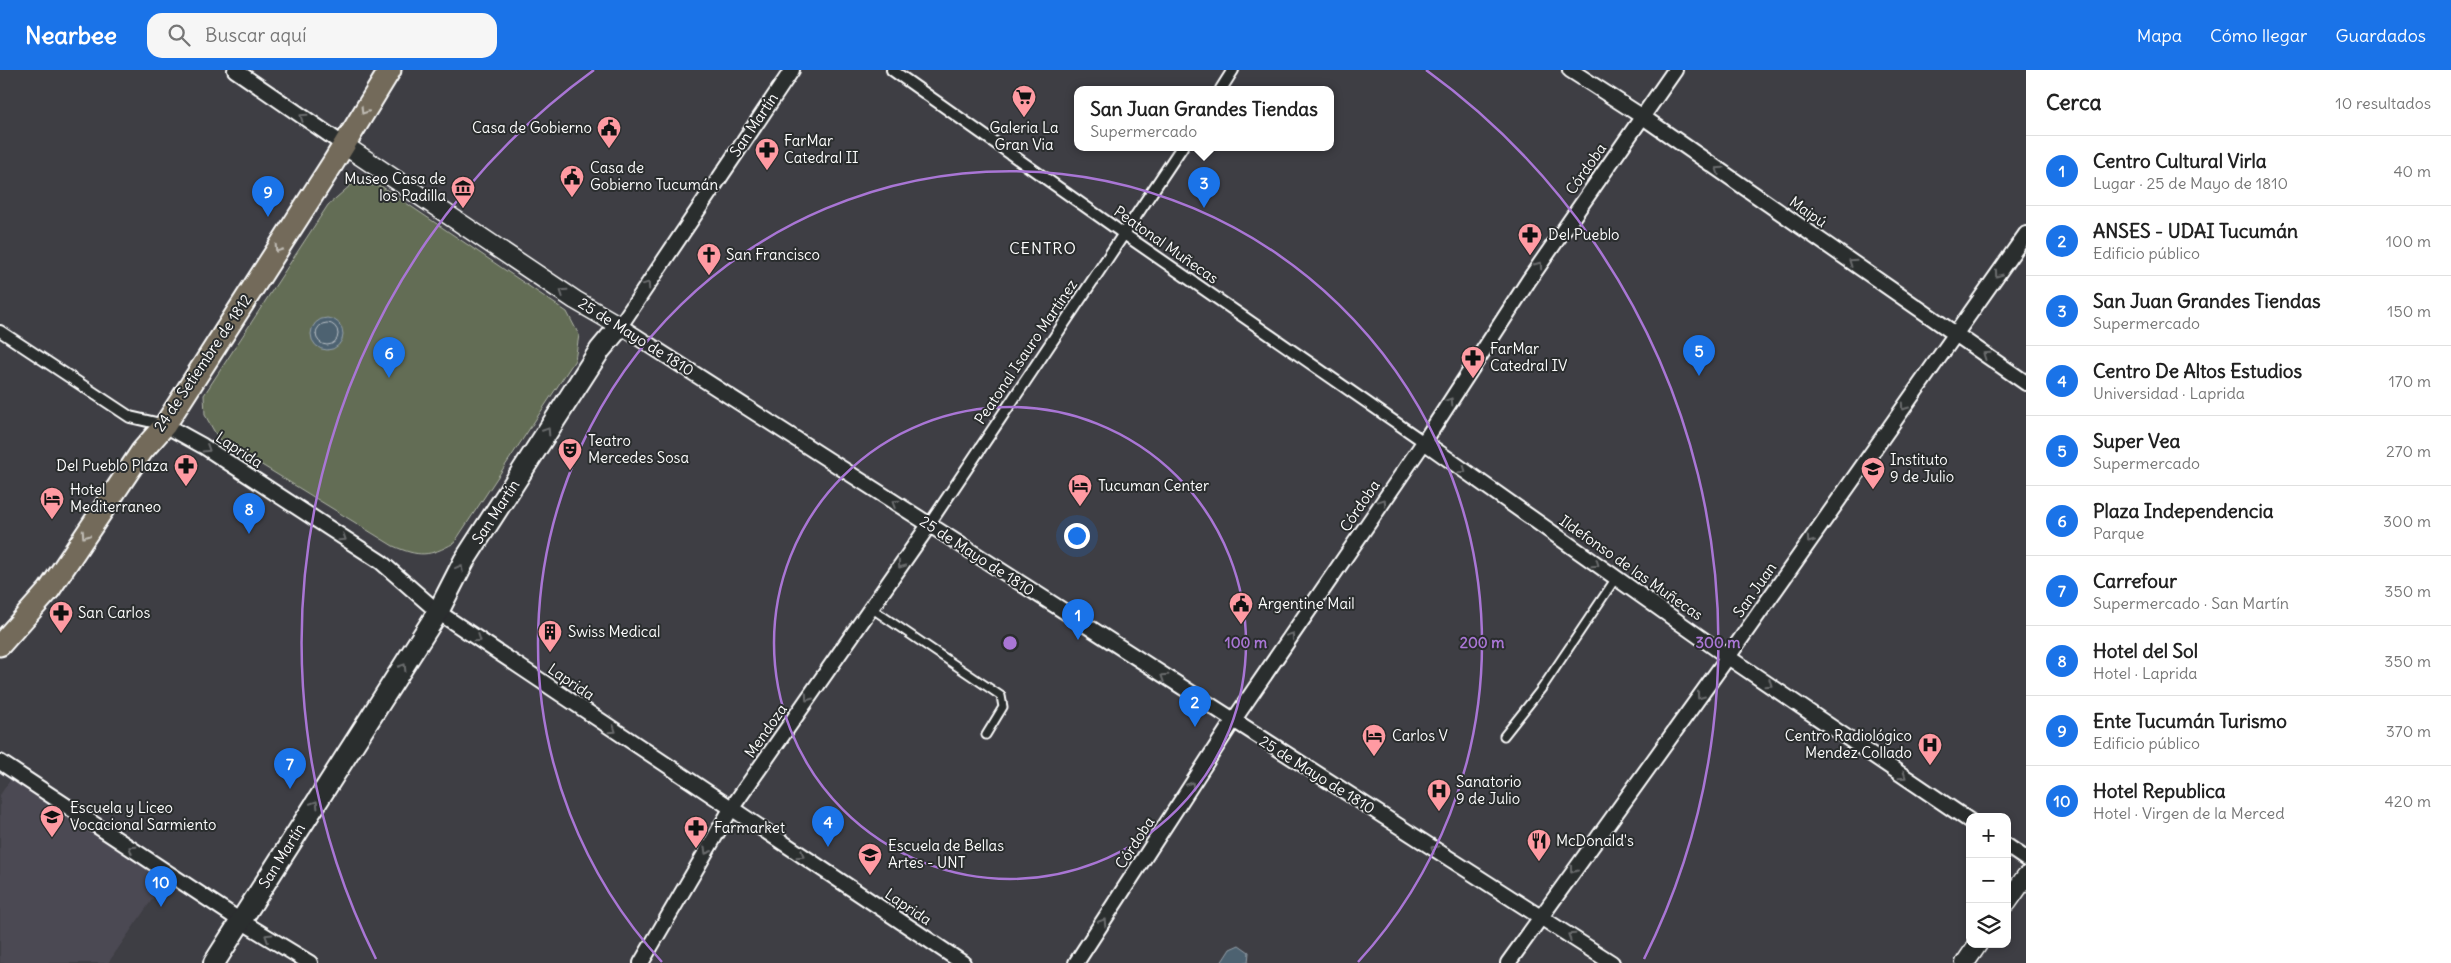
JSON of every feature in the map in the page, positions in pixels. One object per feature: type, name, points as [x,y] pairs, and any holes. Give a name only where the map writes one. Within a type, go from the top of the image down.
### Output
[{"type":"main road","name":"24 de Setiembre de 1812","points":[[0,645],[49,590],[142,451],[165,425],[390,70]]},
{"type":"main road","name":"San Martín","points":[[214,963],[438,612],[464,561],[600,350],[620,326]]},
{"type":"street","points":[[235,70],[344,145]]},
{"type":"street","name":"San Martín","points":[[620,326],[792,70]]},
{"type":"street","name":"Peatonal Muñecas","points":[[892,70],[1424,442]]},
{"type":"street","points":[[1222,86],[1233,70]]},
{"type":"street","name":"Maipú","points":[[1570,70],[1643,117],[2026,383]]},
{"type":"street","name":"Córdoba","points":[[1076,963],[1232,721],[1424,442],[1534,273],[1675,70]]},
{"type":"street","name":"25 de Mayo de 1810","points":[[344,145],[575,300],[620,326],[1232,721],[1612,963]]},
{"type":"street","name":"Peatonal Isauro Martínez","points":[[929,525],[1179,151]]},
{"type":"street","name":"San Juan","points":[[1508,963],[1728,657],[2026,234]]},
{"type":"street","points":[[0,331],[130,417],[165,425]]},
{"type":"street","name":"Laprida","points":[[165,425],[203,446],[381,562],[438,612],[963,963]]},
{"type":"street","name":"Ildefonso de las Muñecas","points":[[1424,442],[1728,657],[1966,818]]},
{"type":"street","name":"Mendoza","points":[[641,963],[731,809],[929,525]]},
{"type":"street","points":[[0,762],[241,921],[310,963]]},
{"type":"street","points":[[2011,849],[2026,859]]},
{"type":"street","points":[[2011,897],[2026,876]]},
{"type":"street","points":[[1965,963],[1975,948]]},
{"type":"lane","points":[[1504,736],[1542,688],[1616,578]]},
{"type":"lane","points":[[871,608],[1001,696],[1003,707],[986,735]]},
{"type":"shaded area","name":"Escuela y Liceo Vocacional Sarmiento","points":[[13,776],[165,881],[108,963],[0,963],[0,795]]},
{"type":"green space","points":[[352,184],[381,186],[567,312],[579,335],[575,360],[454,543],[431,553],[417,554],[393,546],[218,438],[205,415],[204,395],[328,205]]},
{"type":"water","points":[[327,318],[333,319],[338,323],[342,328],[342,340],[338,345],[333,349],[327,350],[321,349],[316,345],[312,340],[311,334],[312,328],[316,323],[321,319]]},
{"type":"water","points":[[1239,945],[1249,952],[1248,963],[1221,963],[1230,949]]},
{"type":"place","name":"Galeria La Gran Via","points":[[1024,118]]},
{"type":"place","name":"Casa de Gobierno","points":[[609,149]]},
{"type":"place","name":"FarMar Catedral II","points":[[767,171]]},
{"type":"place","name":"Casa de Gobierno Tucumán","points":[[572,198]]},
{"type":"place","name":"San Juan Grandes Tiendas","points":[[1204,208]]},
{"type":"place","name":"Museo Casa de los Padilla","points":[[463,209]]},
{"type":"place","name":"Ente Tucumán Turismo","points":[[268,217]]},
{"type":"place","name":"Del Pueblo","points":[[1530,256]]},
{"type":"place","name":"San Francisco","points":[[709,276]]},
{"type":"place","name":"Super Vea","points":[[1699,376]]},
{"type":"place","name":"Plaza Independencia","points":[[389,378]]},
{"type":"place","name":"FarMar Catedral IV","points":[[1473,379]]},
{"type":"place","name":"Teatro Mercedes Sosa","points":[[570,471]]},
{"type":"place","name":"Del Pueblo Plaza","points":[[186,487]]},
{"type":"place","name":"Instituto 9 de Julio","points":[[1873,490]]},
{"type":"place","name":"Tucuman Center","points":[[1080,507]]},
{"type":"place","name":"Hotel Mediterraneo","points":[[52,520]]},
{"type":"place","name":"Hotel del Sol","points":[[249,534]]},
{"type":"place","name":"Argentine Mail","points":[[1241,625]]},
{"type":"place","name":"San Carlos","points":[[61,634]]},
{"type":"place","name":"Centro Cultural Virla","points":[[1078,640]]},
{"type":"place","name":"Swiss Medical","points":[[550,653]]},
{"type":"place","name":"ANSES - UDAI Tucumán","points":[[1195,727]]},
{"type":"place","name":"Carlos V","points":[[1374,757]]},
{"type":"place","name":"Centro Radiológico Mendez Collado","points":[[1930,766]]},
{"type":"place","name":"Carrefour","points":[[290,789]]},
{"type":"place","name":"Sanatorio 9 de Julio","points":[[1439,812]]},
{"type":"place","name":"Escuela y Liceo Vocacional Sarmiento","points":[[52,838]]},
{"type":"place","name":"Centro De Altos Estudios","points":[[828,847]]},
{"type":"place","name":"Farmarket","points":[[696,849]]},
{"type":"place","name":"McDonald's","points":[[1539,862]]},
{"type":"place","name":"Escuela de Bellas Artes - UNT","points":[[870,876]]},
{"type":"place","name":"Hotel Republica","points":[[161,907]]},
{"type":"district","name":"CENTRO","points":[[1043,248]]}]
